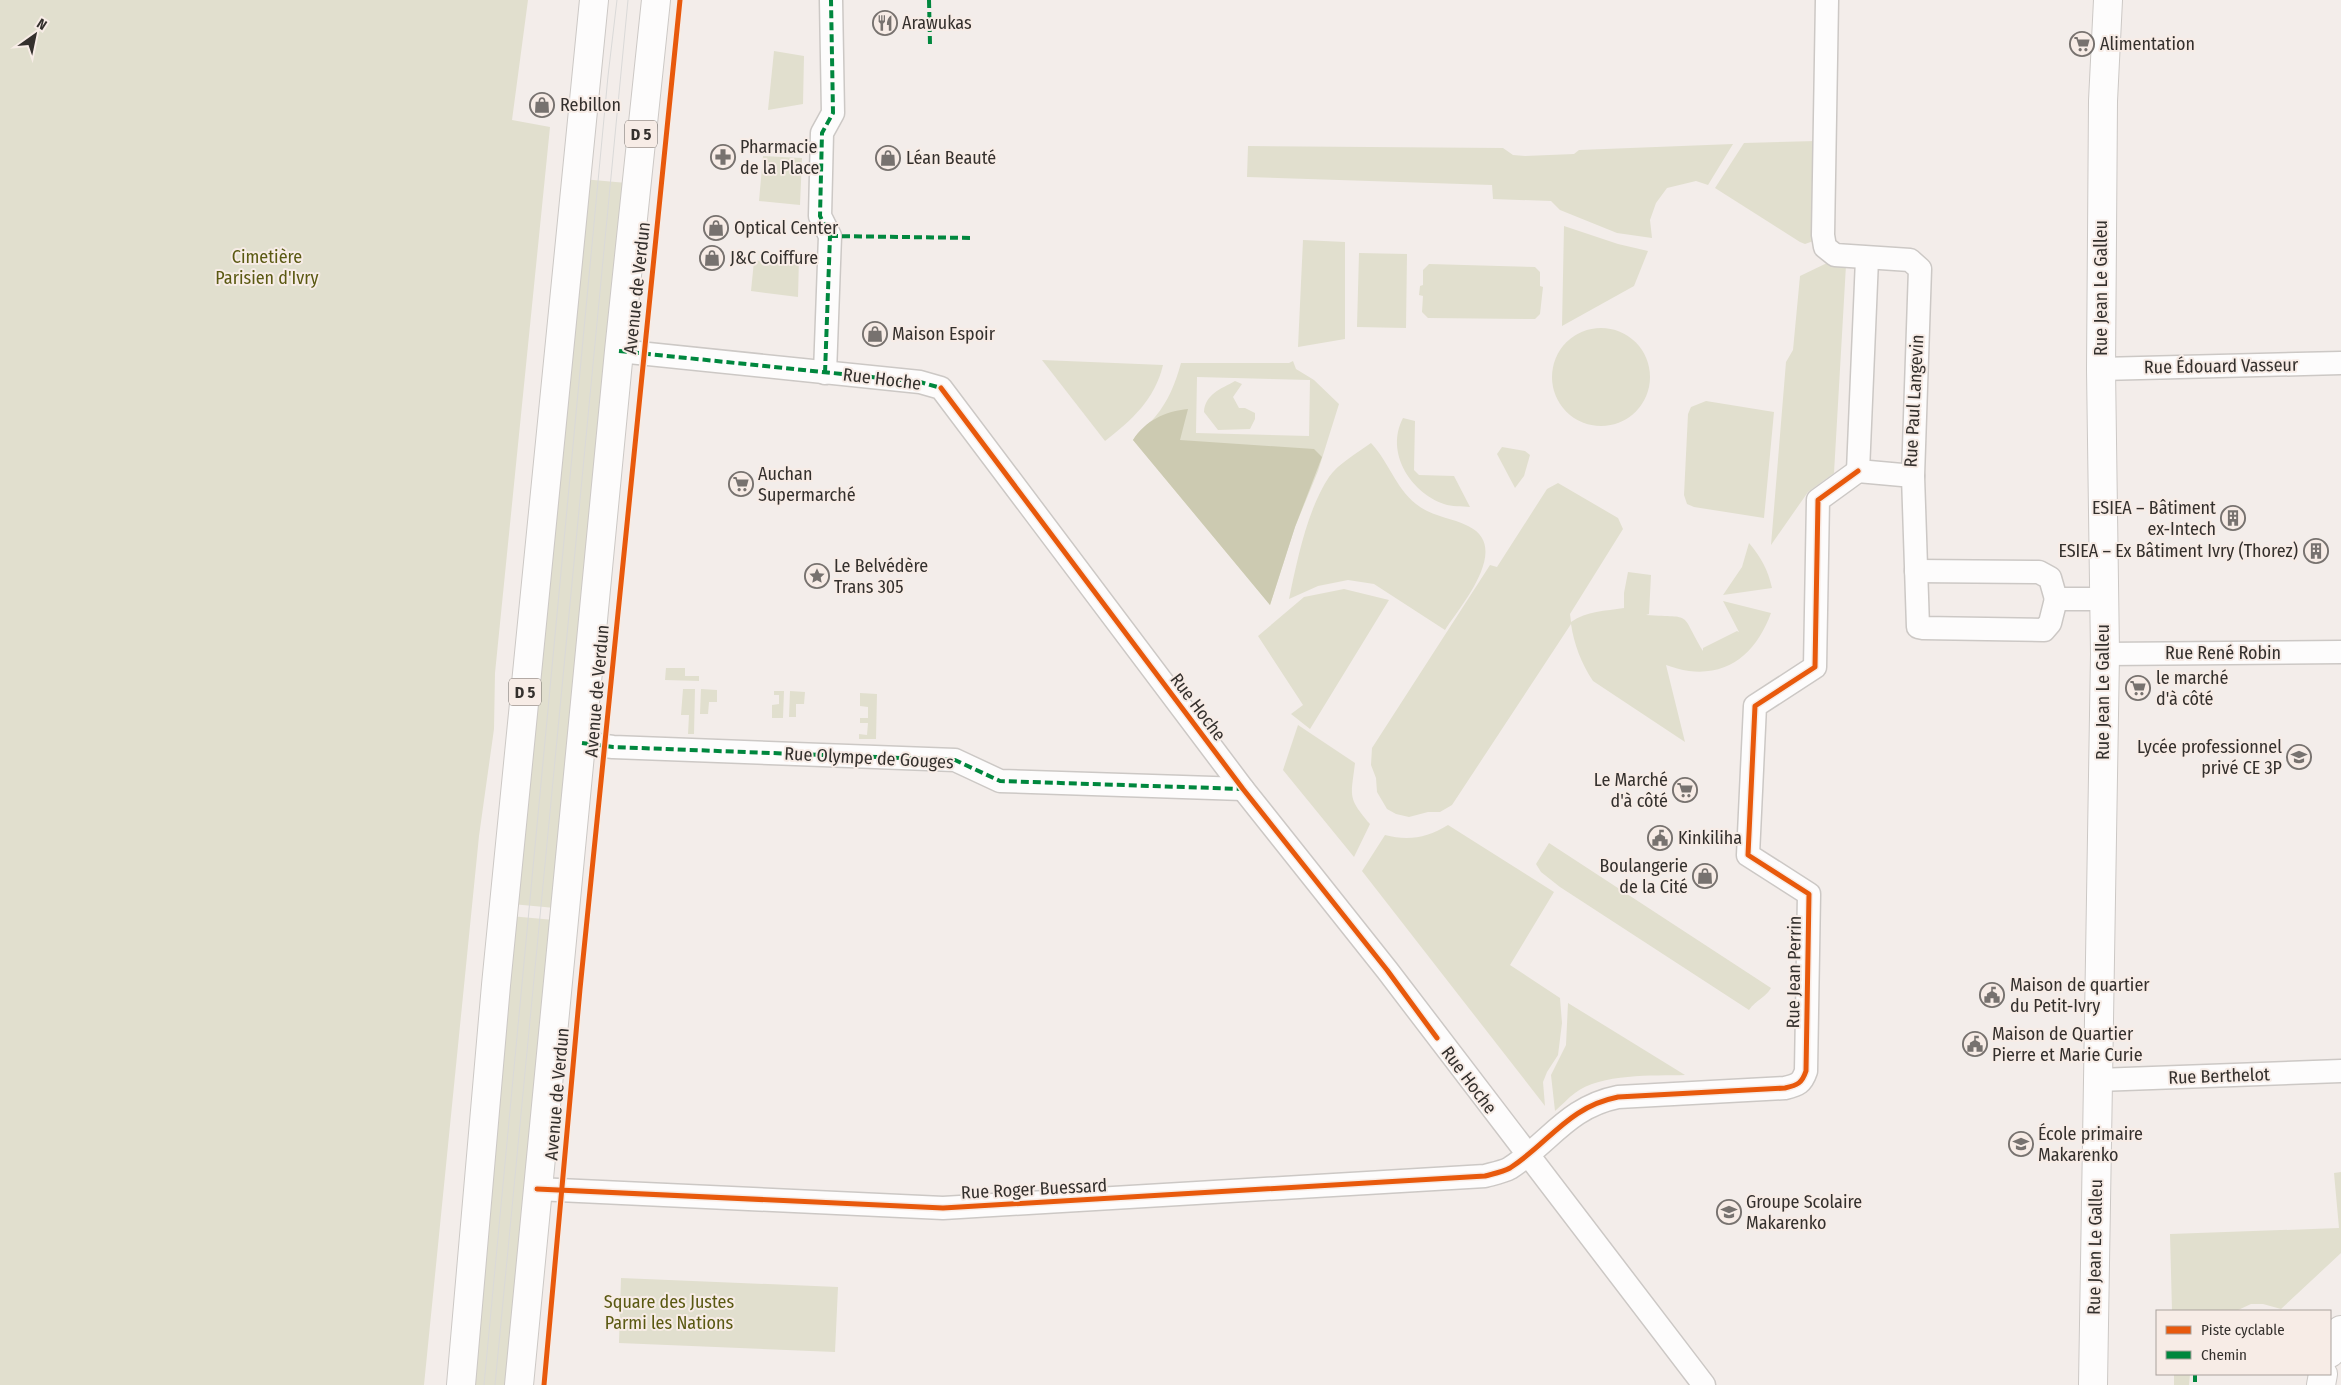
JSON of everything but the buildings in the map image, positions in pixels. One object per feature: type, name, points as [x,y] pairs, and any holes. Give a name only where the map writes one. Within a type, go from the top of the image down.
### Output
[{"type":"main road","name":"D 5","points":[[461,1385],[496,985],[594,0]]},
{"type":"main road","name":"Avenue de Verdun","points":[[519,1385],[619,351],[656,0]]},
{"type":"main road","name":"Rue Jean Le Galleu","points":[[2093,1385],[2105,654],[2101,369],[2103,101],[2108,0]]},
{"type":"main road","points":[[2331,1351],[2341,1330]]},
{"type":"street","points":[[825,373],[830,236],[820,216],[822,133],[833,113],[831,0]]},
{"type":"street","name":"Rue Paul Langevin","points":[[1827,0],[1823,235],[1825,247],[1835,255],[1867,259],[1910,260],[1920,269],[1913,476],[1858,471]]},
{"type":"street","points":[[1858,471],[1867,259]]},
{"type":"street","name":"Rue Hoche","points":[[619,351],[920,382],[941,388],[1243,789],[1387,970],[1526,1155],[1704,1385]]},
{"type":"street","name":"Rue Édouard Vasseur","points":[[2101,369],[2341,362]]},
{"type":"street","name":"Rue Jean Perrin","points":[[1526,1155],[1559,1127],[1585,1108],[1599,1101],[1618,1097],[1688,1092],[1785,1088],[1798,1085],[1803,1080],[1806,1071],[1809,894],[1748,855],[1755,706],[1815,667],[1818,500],[1858,471]]},
{"type":"street","points":[[1913,476],[1917,620],[1918,627],[2044,630],[2050,623],[2056,599],[2050,578],[2046,574],[2039,572],[1916,571]]},
{"type":"street","points":[[2056,599],[2103,599]]},
{"type":"street","name":"Rue René Robin","points":[[2105,654],[2341,652]]},
{"type":"street","name":"Rue Olympe de Gouges","points":[[582,743],[613,747],[956,760],[1000,781],[1243,789]]},
{"type":"street","name":"Rue Berthelot","points":[[2098,1080],[2341,1071]]},
{"type":"street","name":"Rue Roger Buessard","points":[[537,1189],[943,1208],[1484,1176],[1509,1169],[1526,1155]]},
{"type":"green space","name":"Cimetière Parisien d'Ivry","points":[[0,0],[528,0],[512,120],[550,127],[495,673],[494,729],[479,836],[424,1385],[0,1385]]},
{"type":"green space","points":[[774,51],[804,56],[803,104],[768,110]]},
{"type":"green space","points":[[1816,141],[1816,240],[1805,244],[1800,242],[1715,188],[1744,143]]},
{"type":"green space","points":[[1733,144],[1708,185],[1696,181],[1667,188],[1656,203],[1650,220],[1652,238],[1617,233],[1560,210],[1551,201],[1493,199],[1492,185],[1247,177],[1248,146],[1503,148],[1513,155],[1525,156],[1574,154],[1579,150]]},
{"type":"green space","points":[[763,156],[802,158],[800,205],[759,201]]},
{"type":"green space","points":[[582,179],[627,183],[555,908],[512,904]]},
{"type":"green space","points":[[1564,226],[1618,244],[1648,251],[1634,286],[1562,326]]},
{"type":"green space","points":[[1303,240],[1345,242],[1345,339],[1298,347]]},
{"type":"green space","points":[[1359,253],[1407,254],[1406,328],[1357,327]]},
{"type":"green space","points":[[799,258],[798,297],[751,291],[754,261]]},
{"type":"green space","points":[[1827,263],[1846,265],[1834,473],[1808,492],[1771,545],[1786,362],[1793,350],[1800,276]]},
{"type":"green space","points":[[1429,264],[1535,267],[1540,272],[1540,286],[1543,287],[1540,314],[1535,319],[1428,318],[1422,312],[1423,296],[1419,295],[1420,286],[1423,285],[1423,270]]},
{"type":"green space","points":[[1601,328],[1620,332],[1635,343],[1646,358],[1650,377],[1646,396],[1635,411],[1620,422],[1601,426],[1582,422],[1567,411],[1556,396],[1552,377],[1556,358],[1567,343],[1582,332]]},
{"type":"green space","points":[[1042,360],[1163,365],[1154,388],[1141,408],[1105,441]]},
{"type":"green space","points":[[1293,361],[1296,369],[1314,380],[1339,404],[1318,471],[1295,527],[1270,605],[1133,440],[1155,417],[1168,398],[1181,363],[1289,363]],"holes":[[[1197,377],[1310,380],[1309,436],[1196,433]]]},
{"type":"green space","points":[[1235,381],[1242,384],[1233,397],[1239,408],[1245,408],[1255,413],[1255,419],[1250,429],[1218,430],[1204,412],[1205,406],[1211,396]]},
{"type":"green space","points":[[1706,401],[1774,412],[1764,518],[1694,507],[1687,504],[1684,495],[1688,414],[1691,407]]},
{"type":"green space","points":[[1403,418],[1415,421],[1414,470],[1419,475],[1454,476],[1470,507],[1444,504],[1421,490],[1411,480],[1399,457],[1397,444],[1398,431]]},
{"type":"green space","points":[[1371,443],[1383,458],[1397,482],[1416,504],[1428,512],[1468,526],[1480,535],[1485,548],[1484,562],[1479,576],[1471,592],[1445,630],[1374,584],[1348,580],[1318,586],[1289,599],[1304,536],[1321,490],[1337,468]]},
{"type":"green space","points":[[1502,447],[1525,451],[1530,455],[1524,476],[1515,488],[1497,454]]},
{"type":"green space","points":[[1558,483],[1618,518],[1623,529],[1570,614],[1571,622],[1590,614],[1624,608],[1624,593],[1628,572],[1651,575],[1649,614],[1646,615],[1672,616],[1684,619],[1703,651],[1703,648],[1737,631],[1739,632],[1723,601],[1771,613],[1765,627],[1750,649],[1730,665],[1704,672],[1686,671],[1666,665],[1685,742],[1593,681],[1579,653],[1571,624],[1452,805],[1440,812],[1428,812],[1409,817],[1396,814],[1387,809],[1377,792],[1376,778],[1371,765],[1372,748],[1490,565],[1497,567],[1547,489]]},
{"type":"green space","points":[[1749,543],[1764,564],[1772,588],[1723,595],[1742,567]]},
{"type":"green space","points":[[1344,589],[1389,600],[1310,729],[1291,714],[1303,705],[1258,636],[1304,597]]},
{"type":"green space","points":[[666,668],[685,668],[685,676],[699,676],[699,681],[665,680]]},
{"type":"green space","points":[[683,689],[695,689],[694,734],[688,734],[689,715],[681,715]]},
{"type":"green space","points":[[701,689],[717,690],[717,702],[709,702],[708,714],[700,714]]},
{"type":"green space","points":[[774,691],[784,691],[783,718],[772,718],[772,705],[779,704],[779,695],[774,695]]},
{"type":"green space","points":[[790,691],[805,692],[804,704],[796,704],[796,717],[789,717]]},
{"type":"green space","points":[[860,693],[877,694],[876,739],[859,739],[859,734],[867,735],[868,723],[860,723],[860,718],[868,718],[868,707],[860,706]]},
{"type":"green space","points":[[1298,725],[1355,763],[1352,796],[1357,808],[1370,824],[1354,857],[1283,770]]},
{"type":"green space","points":[[1448,825],[1554,892],[1510,965],[1560,998],[1562,1023],[1558,1055],[1543,1082],[1545,1106],[1362,871],[1385,835],[1402,838],[1417,837],[1433,833]]},
{"type":"green space","points":[[1549,843],[1771,988],[1749,1010],[1560,887],[1541,872],[1536,864]]},
{"type":"green space","points":[[510,916],[554,920],[509,1385],[470,1385]]},
{"type":"green space","points":[[1568,1003],[1685,1075],[1628,1077],[1599,1082],[1575,1093],[1555,1111],[1551,1075],[1566,1045]]},
{"type":"green space","points":[[2341,1172],[2341,1253],[2281,1309],[2263,1304],[2251,1304],[2238,1310],[2172,1310],[2170,1234],[2339,1228],[2334,1173]]},
{"type":"green space","name":"Square des Justes Parmi les Nations","points":[[621,1278],[838,1287],[835,1352],[619,1343]]},
{"type":"green space","points":[[2174,1375],[2190,1375],[2189,1385],[2174,1385]]},
{"type":"shaded area","points":[[1188,409],[1180,440],[1314,449],[1322,457],[1295,527],[1270,605],[1133,440],[1143,427],[1156,418],[1171,412]]},
{"type":"tram line","points":[[484,1385],[608,76],[617,0]]},
{"type":"tram line","points":[[495,1385],[628,0]]},
{"type":"marked path","points":[[825,373],[830,236],[820,216],[822,133],[833,113],[831,0]]},
{"type":"marked path","points":[[929,0],[930,44]]},
{"type":"marked path","points":[[830,236],[973,238]]},
{"type":"marked path","points":[[619,351],[920,382],[941,388]]},
{"type":"marked path","points":[[582,743],[613,747],[955,760],[1000,781],[1243,789]]},
{"type":"marked path","points":[[2195,1375],[2195,1385]]},
{"type":"cycle path","points":[[544,1385],[580,989],[680,0]]},
{"type":"cycle path","points":[[941,388],[1243,789],[1387,970],[1437,1038]]},
{"type":"cycle path","points":[[537,1189],[943,1208],[1485,1176],[1510,1168],[1572,1117],[1601,1102],[1618,1097],[1785,1088],[1796,1084],[1801,1081],[1806,1071],[1809,894],[1748,855],[1755,706],[1815,667],[1818,500],[1858,471]]},
{"type":"place","name":"Arawukas","points":[[885,23]]},
{"type":"place","name":"Alimentation","points":[[2082,44]]},
{"type":"place","name":"Rebillon","points":[[542,105]]},
{"type":"place","name":"Pharmacie de la Place","points":[[723,157]]},
{"type":"place","name":"Léan Beauté","points":[[888,158]]},
{"type":"place","name":"Optical Center","points":[[716,228]]},
{"type":"place","name":"J&C Coiffure","points":[[712,258]]},
{"type":"place","name":"Maison Espoir","points":[[875,334]]},
{"type":"place","name":"Auchan Supermarché","points":[[741,484]]},
{"type":"place","name":"ESIEA – Bâtiment ex-Intech","points":[[2233,518]]},
{"type":"place","name":"ESIEA – Ex Bâtiment Ivry (Thorez)","points":[[2316,551]]},
{"type":"place","name":"Le Belvédère Trans 305","points":[[817,576]]},
{"type":"place","name":"le marché d'à côté","points":[[2138,688]]},
{"type":"place","name":"Lycée professionnel privé CE 3P","points":[[2299,757]]},
{"type":"place","name":"Le Marché d'à côté","points":[[1685,790]]},
{"type":"place","name":"Kinkiliha","points":[[1660,838]]},
{"type":"place","name":"Boulangerie de la Cité","points":[[1705,876]]},
{"type":"place","name":"Maison de quartier du Petit-Ivry","points":[[1992,995]]},
{"type":"place","name":"Maison de Quartier Pierre et Marie Curie","points":[[1975,1044]]},
{"type":"place","name":"École primaire Makarenko","points":[[2021,1144]]},
{"type":"place","name":"Groupe Scolaire Makarenko","points":[[1729,1212]]}]
